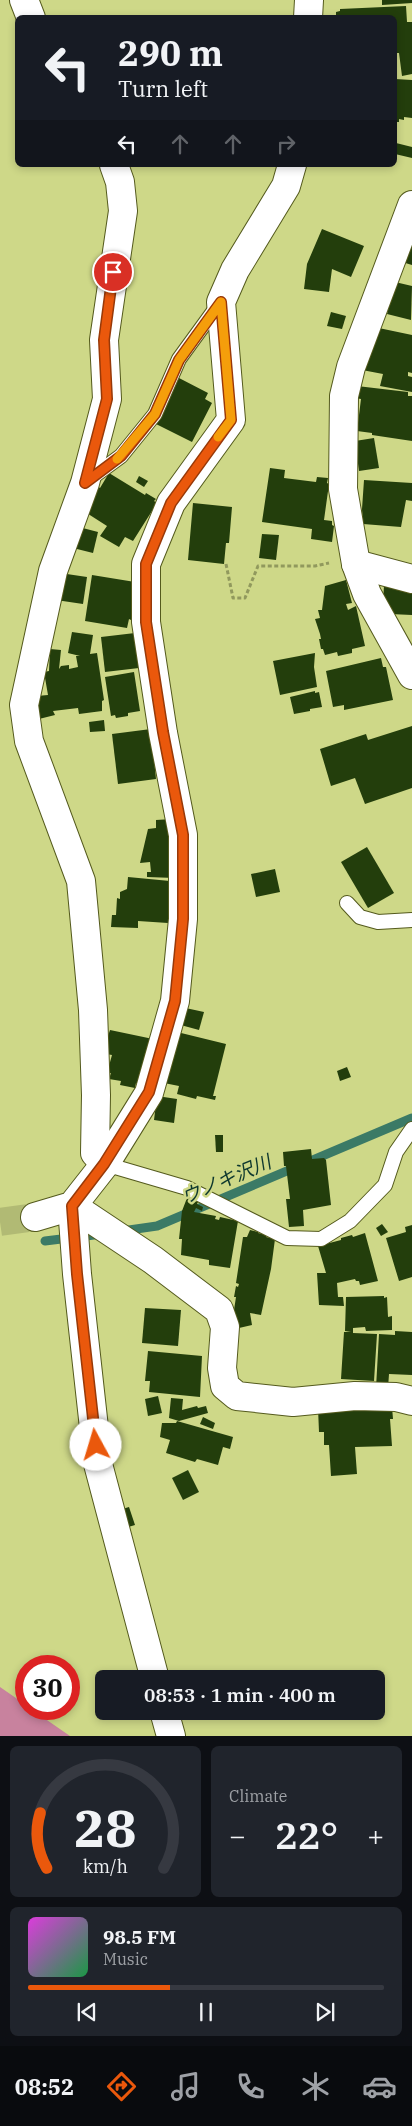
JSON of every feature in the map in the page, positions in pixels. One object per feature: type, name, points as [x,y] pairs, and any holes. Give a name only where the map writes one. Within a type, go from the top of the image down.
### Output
[{"type":"street","points":[[24,0],[31,15]]},
{"type":"street","points":[[308,15],[309,0]]},
{"type":"street","points":[[104,1164],[95,1153],[96,1095],[93,1010],[81,881],[29,741],[24,705],[53,571],[85,483],[107,399],[104,340],[123,211],[120,182],[115,167]]},
{"type":"street","points":[[35,1217],[72,1206],[104,1164],[149,1092],[175,1001],[183,919],[183,835],[163,732],[146,622],[146,564],[171,503],[231,420],[221,302],[235,270],[286,186],[291,167]]},
{"type":"street","points":[[412,205],[351,367],[344,396],[343,489],[356,564],[367,594],[412,675]]},
{"type":"street","points":[[356,564],[412,579]]},
{"type":"street","points":[[72,1206],[153,1260],[219,1310],[225,1327],[222,1368],[225,1386],[237,1396],[293,1402],[355,1396],[396,1397],[412,1401]]},
{"type":"street","points":[[72,1206],[77,1274],[98,1464],[153,1670]]},
{"type":"street","points":[[167,1720],[171,1736]]},
{"type":"lane","points":[[85,483],[121,456],[155,414],[179,360],[221,302]]},
{"type":"lane","points":[[347,903],[360,917],[378,922],[412,920]]},
{"type":"lane","points":[[104,1164],[187,1188],[287,1238],[321,1239],[350,1222],[385,1185],[396,1152],[412,1129]]},
{"type":"path","points":[[226,564],[233,598],[245,598],[258,566],[315,566]]},
{"type":"shaded area","points":[[0,1687],[15,1697],[15,1720],[47,1720],[70,1736],[0,1736]]},
{"type":"building","points":[[382,0],[412,0],[412,3],[382,5]]},
{"type":"building","points":[[406,6],[407,22],[412,22],[412,74],[402,76],[399,53],[397,53],[397,15],[336,15],[336,12],[340,11],[340,9]]},
{"type":"building","points":[[397,79],[412,80],[412,118],[404,117],[404,120],[399,119],[399,122],[397,122]]},
{"type":"building","points":[[397,143],[412,147],[412,158],[397,154]]},
{"type":"building","points":[[322,229],[364,246],[351,277],[332,269],[329,292],[304,289],[307,264]]},
{"type":"building","points":[[412,243],[412,265],[402,262]]},
{"type":"building","points":[[395,282],[412,286],[411,320],[387,314]]},
{"type":"building","points":[[331,312],[346,316],[342,329],[327,326]]},
{"type":"building","points":[[374,327],[412,335],[412,373],[408,372],[408,376],[412,377],[412,392],[380,386],[383,374],[362,370]]},
{"type":"building","points":[[179,378],[208,393],[205,399],[212,403],[192,442],[156,424]]},
{"type":"building","points":[[357,386],[408,392],[408,396],[412,396],[412,441],[357,431],[361,399],[355,398]]},
{"type":"building","points":[[374,438],[379,468],[359,471],[355,441]]},
{"type":"building","points":[[270,468],[285,470],[284,478],[316,482],[317,477],[328,478],[327,483],[329,484],[324,520],[332,521],[334,526],[332,542],[311,539],[312,529],[262,522]]},
{"type":"building","points":[[109,473],[145,495],[146,493],[156,499],[154,501],[157,503],[133,541],[125,537],[119,547],[100,536],[107,526],[82,510],[97,486],[100,488]]},
{"type":"building","points":[[139,476],[148,481],[144,487],[136,482]]},
{"type":"building","points":[[364,480],[412,483],[412,501],[406,500],[401,527],[363,524]]},
{"type":"building","points":[[193,503],[232,507],[229,543],[226,543],[224,564],[188,560]]},
{"type":"building","points":[[75,526],[98,532],[93,553],[69,547]]},
{"type":"building","points":[[262,534],[279,535],[276,560],[259,558]]},
{"type":"building","points":[[60,573],[87,577],[83,604],[56,600]]},
{"type":"building","points":[[92,575],[135,582],[131,620],[129,619],[127,628],[85,621]]},
{"type":"building","points":[[346,580],[352,603],[346,604],[348,610],[356,606],[365,646],[352,649],[352,653],[338,656],[337,652],[325,655],[323,649],[321,649],[320,634],[315,619],[320,618],[318,610],[322,610],[325,586]]},
{"type":"building","points":[[384,585],[412,585],[412,615],[390,614],[390,605],[383,604]]},
{"type":"building","points":[[72,632],[93,635],[90,654],[97,653],[104,700],[102,701],[102,711],[79,714],[78,708],[53,711],[55,715],[39,719],[37,696],[48,695],[44,672],[49,671],[50,649],[61,650],[59,669],[61,666],[69,665],[69,669],[78,667],[76,656],[80,656],[68,653]]},
{"type":"building","points":[[135,633],[139,668],[105,672],[101,637]]},
{"type":"building","points":[[315,653],[314,667],[317,687],[280,695],[273,661]]},
{"type":"building","points":[[381,658],[383,667],[386,667],[393,700],[344,710],[344,705],[333,707],[326,671]]},
{"type":"building","points":[[134,672],[140,711],[128,713],[128,716],[116,718],[115,715],[111,716],[105,677]]},
{"type":"building","points":[[315,691],[315,693],[319,692],[322,707],[294,714],[290,697]]},
{"type":"building","points":[[104,720],[105,731],[90,732],[89,722]]},
{"type":"building","points":[[412,726],[412,788],[365,804],[355,778],[331,786],[320,749],[366,734],[368,740]]},
{"type":"building","points":[[151,729],[156,779],[118,784],[112,734]]},
{"type":"building","points":[[172,819],[175,878],[147,877],[147,872],[151,872],[150,862],[140,863],[148,829],[156,828],[156,820]]},
{"type":"building","points":[[367,847],[394,893],[368,908],[341,862]]},
{"type":"building","points":[[275,869],[280,892],[256,897],[251,874]]},
{"type":"building","points":[[128,877],[170,881],[168,923],[138,921],[138,928],[111,927],[112,915],[116,915],[117,898],[120,899],[120,892],[127,889]]},
{"type":"building","points":[[181,1007],[204,1012],[199,1030],[177,1024]]},
{"type":"building","points":[[110,1030],[153,1039],[139,1084],[136,1083],[135,1088],[120,1085],[121,1081],[109,1079],[111,1073],[107,1073],[112,1055],[106,1054],[105,1045]]},
{"type":"building","points":[[177,1032],[226,1044],[213,1096],[216,1096],[215,1100],[197,1096],[196,1099],[177,1094],[179,1086],[164,1083]]},
{"type":"building","points":[[347,1067],[351,1077],[340,1081],[337,1071]]},
{"type":"building","points":[[157,1096],[177,1099],[174,1123],[154,1120]]},
{"type":"building","points":[[215,1135],[223,1135],[223,1152],[216,1152]]},
{"type":"building","points":[[311,1149],[312,1159],[324,1158],[326,1160],[331,1205],[303,1210],[304,1226],[289,1227],[286,1199],[290,1199],[283,1152]]},
{"type":"building","points":[[187,1198],[198,1202],[197,1204],[203,1207],[202,1211],[196,1208],[194,1212],[216,1216],[215,1219],[219,1220],[220,1217],[238,1221],[230,1268],[209,1265],[209,1260],[181,1255],[182,1239],[179,1239],[182,1211]]},
{"type":"building","points":[[382,1224],[388,1232],[381,1236],[376,1228]]},
{"type":"building","points":[[412,1225],[412,1277],[399,1281],[386,1238],[406,1232],[405,1227]]},
{"type":"building","points":[[250,1230],[275,1239],[271,1269],[261,1315],[250,1313],[252,1325],[239,1328],[234,1310],[236,1297],[234,1297],[236,1286],[238,1287],[239,1284],[236,1283],[243,1237],[247,1237]]},
{"type":"building","points":[[365,1233],[378,1281],[360,1285],[359,1281],[355,1279],[337,1283],[338,1297],[343,1297],[344,1306],[319,1305],[317,1273],[326,1273],[318,1246],[341,1240],[341,1238]]},
{"type":"building","points":[[384,1296],[384,1298],[387,1297],[388,1317],[392,1316],[392,1330],[366,1331],[365,1327],[353,1328],[353,1333],[377,1334],[374,1381],[341,1379],[344,1332],[351,1332],[345,1331],[346,1297]]},
{"type":"building","points":[[145,1308],[181,1310],[178,1346],[142,1343]]},
{"type":"building","points":[[395,1331],[412,1332],[412,1375],[389,1374],[388,1388],[376,1388],[379,1334],[395,1335]]},
{"type":"building","points":[[148,1351],[202,1356],[200,1397],[149,1392],[150,1381],[145,1381]]},
{"type":"building","points":[[158,1396],[162,1413],[148,1416],[145,1399]]},
{"type":"building","points":[[171,1398],[183,1399],[182,1410],[206,1406],[208,1413],[179,1421],[169,1418]]},
{"type":"building","points":[[392,1407],[393,1419],[390,1419],[392,1446],[355,1447],[357,1474],[331,1476],[329,1445],[324,1445],[324,1432],[319,1432],[318,1408]]},
{"type":"building","points":[[203,1417],[215,1423],[213,1429],[200,1424]]},
{"type":"building","points":[[177,1421],[233,1437],[230,1449],[223,1447],[218,1465],[197,1459],[195,1462],[166,1453],[170,1440],[160,1437],[162,1423],[176,1423]]},
{"type":"building","points":[[188,1470],[199,1492],[183,1500],[172,1478]]},
{"type":"building","points":[[129,1507],[135,1525],[125,1528],[119,1510]]},
{"type":"waterway","name":"ウノキ沢川","points":[[122,1231],[157,1226],[412,1118]]},
{"type":"waterway","name":"ウノキ沢川","points":[[45,1241],[102,1234]]},
{"type":"tunnel","points":[[0,1222],[35,1217]]},
{"type":"slow traffic","points":[[117,459],[155,414],[179,360],[221,302],[231,420],[218,437]]},
{"type":"route","points":[[96,1445],[77,1274],[72,1206],[104,1164],[149,1092],[175,1001],[183,919],[183,835],[163,732],[146,622],[146,564],[171,503],[231,420],[221,302],[179,360],[155,414],[121,456],[85,483],[107,399],[104,340],[113,272]]}]
